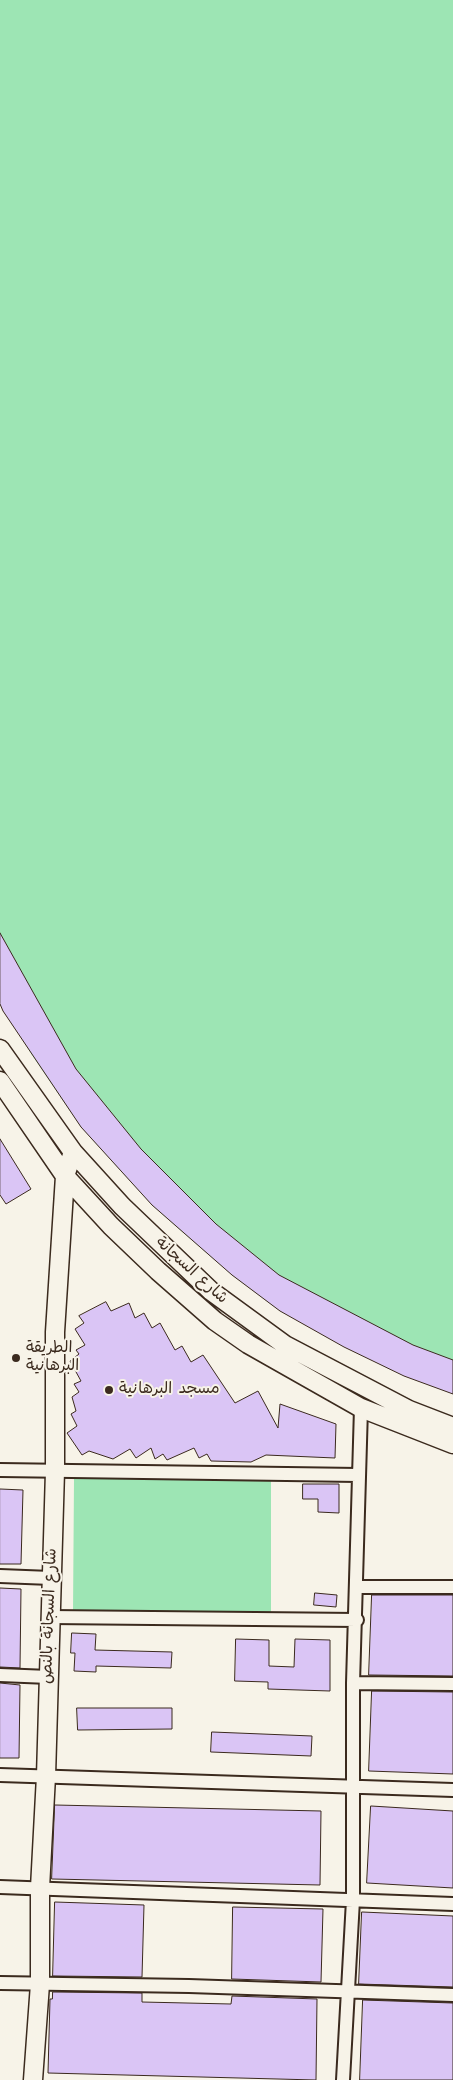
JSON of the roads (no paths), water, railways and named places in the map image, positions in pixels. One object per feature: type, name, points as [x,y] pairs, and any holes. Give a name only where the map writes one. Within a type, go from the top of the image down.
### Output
[{"type":"main road","name":"شارع السجانة","points":[[0,1049],[73,1152],[122,1206],[212,1291],[285,1345],[352,1382],[409,1410],[447,1433]]},
{"type":"main road","name":"شارع السجانة","points":[[0,1081],[65,1176],[151,1265],[216,1321],[263,1353],[361,1408],[447,1433]]},
{"type":"main road","name":"شارع السجانة بالنص","points":[[34,2080],[40,1984],[40,1888],[49,1677],[55,1332],[65,1176],[73,1152]]},
{"type":"street","points":[[343,2080],[353,1900],[353,1683],[361,1408]]},
{"type":"street","points":[[0,1470],[358,1475]]},
{"type":"street","points":[[0,1576],[51,1578]]},
{"type":"street","points":[[356,1587],[453,1588]]},
{"type":"street","points":[[50,1617],[356,1620]]},
{"type":"street","points":[[0,1675],[49,1677]]},
{"type":"street","points":[[353,1683],[453,1684]]},
{"type":"street","points":[[0,1774],[453,1790]]},
{"type":"street","points":[[0,1887],[453,1904]]},
{"type":"street","points":[[0,1984],[189,1986],[453,1995]]},
{"type":"place","name":"الطريقة البرهانية","points":[[16,1358]]},
{"type":"place","name":"مسجد البرهانية","points":[[109,1390]]}]
